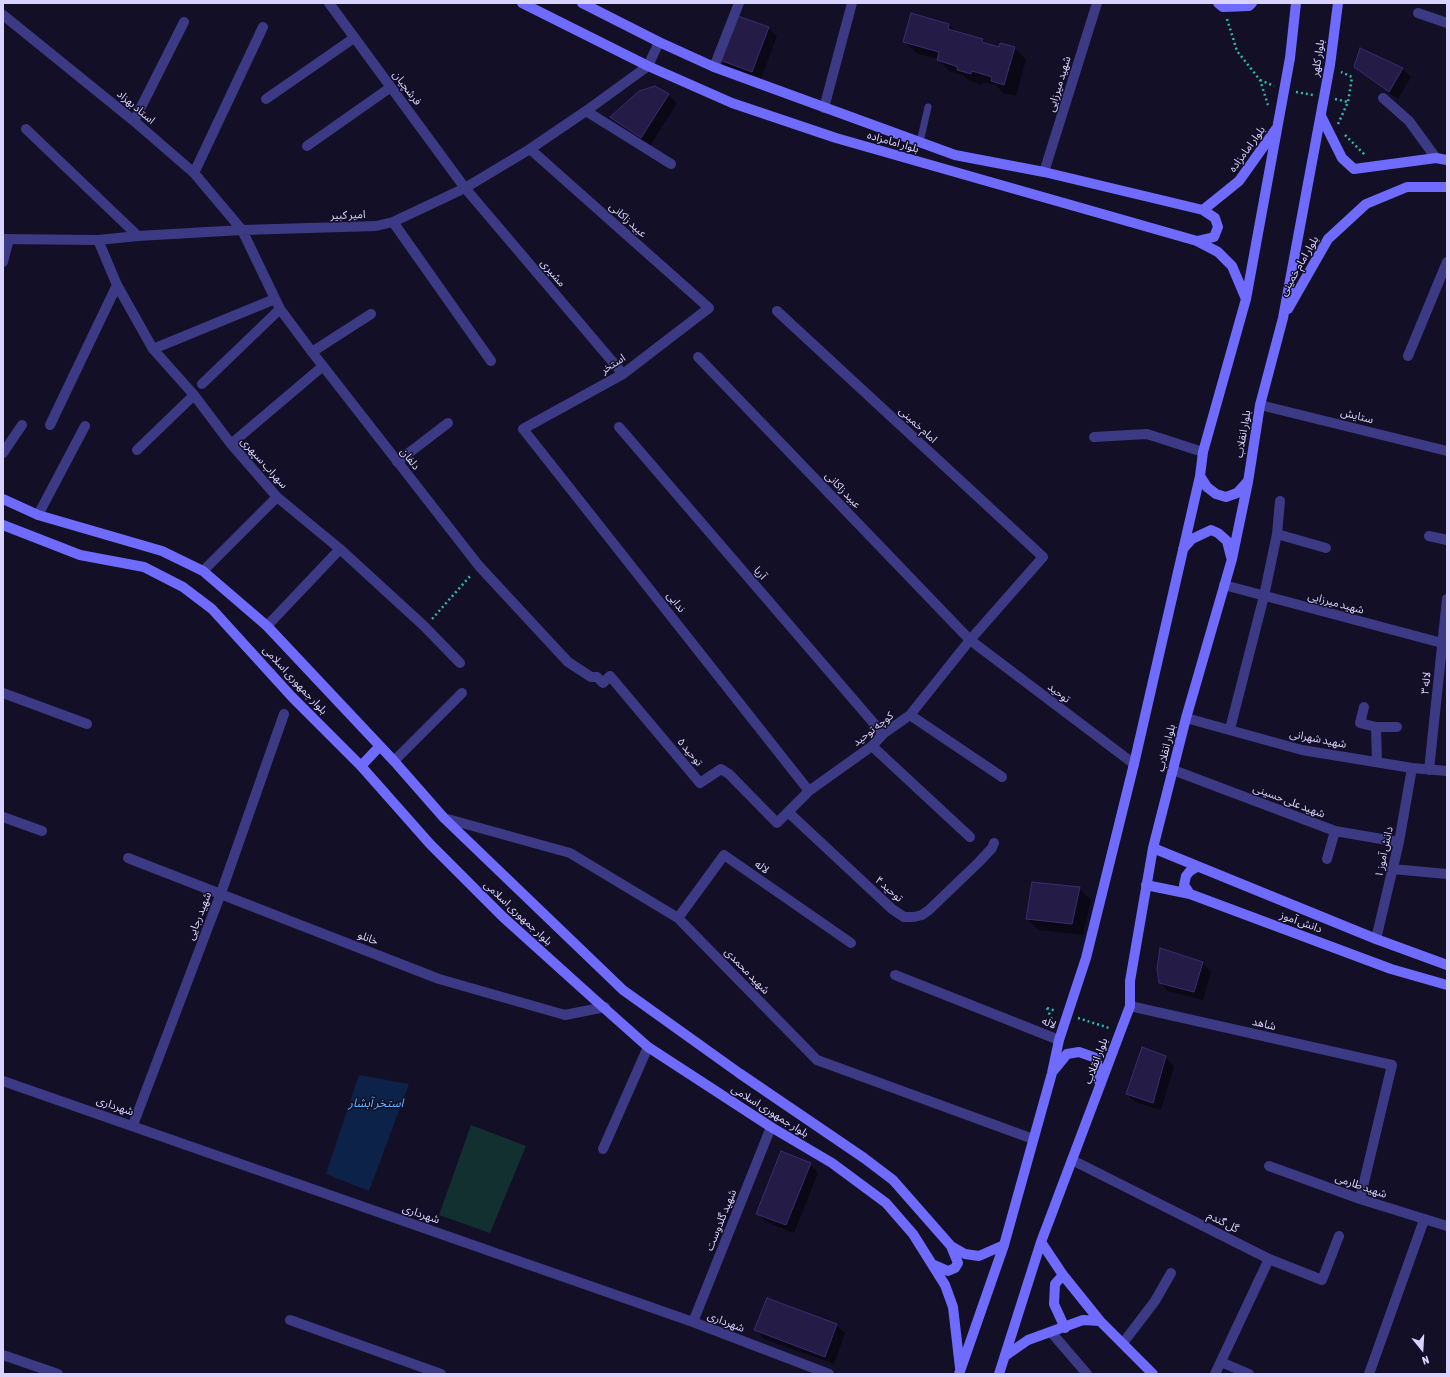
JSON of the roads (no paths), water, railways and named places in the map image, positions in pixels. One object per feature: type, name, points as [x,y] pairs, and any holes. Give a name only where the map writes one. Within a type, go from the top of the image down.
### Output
[{"type":"main road","name":"بلوار امامزاده","points":[[522,3],[648,66],[732,103],[836,138],[1197,241],[1218,252],[1232,266],[1246,300]]},
{"type":"main road","points":[[1220,5],[1249,6],[1252,3]]},
{"type":"main road","points":[[960,1372],[1004,1245],[1052,1073],[1059,1040],[1086,958],[1134,764],[1200,476],[1203,452],[1246,300],[1290,58],[1296,3]]},
{"type":"main road","name":"بلوار کلهر","points":[[1320,116],[1338,3]]},
{"type":"main road","name":"بلوار امامزاده","points":[[587,4],[659,42],[714,67],[824,108],[955,154],[1044,172],[1203,210],[1238,181],[1278,125]]},
{"type":"main road","points":[[1320,116],[1342,158],[1354,170],[1436,158],[1447,160]]},
{"type":"main road","name":"بلوار انقلاب","points":[[999,1374],[1042,1242],[1098,1087],[1130,1006],[1130,981],[1153,848],[1186,718],[1232,559],[1248,482],[1260,405],[1283,318],[1320,116]]},
{"type":"main road","name":"بلوار امام خمینی","points":[[1283,318],[1328,239],[1366,204],[1407,187],[1447,187]]},
{"type":"main road","points":[[1197,241],[1214,236],[1218,227],[1215,218],[1203,210]]},
{"type":"main road","points":[[1200,476],[1207,487],[1216,494],[1226,496],[1237,493],[1248,482]]},
{"type":"main road","name":"بلوار جمهوری اسلامی","points":[[3,499],[38,515],[162,551],[203,571],[267,626],[394,761],[444,818],[623,990],[739,1074],[864,1158],[893,1180],[951,1246],[965,1254],[979,1256],[1004,1245]]},
{"type":"main road","name":"بلوار جمهوری اسلامی","points":[[3,525],[80,555],[144,567],[183,587],[212,608],[292,697],[362,766],[430,844],[503,917],[648,1046],[771,1127],[832,1162],[886,1203],[913,1234],[945,1285],[953,1307],[960,1372]]},
{"type":"main road","points":[[1182,550],[1192,538],[1211,530],[1218,533],[1227,541],[1232,559]]},
{"type":"main road","points":[[362,766],[380,746]]},
{"type":"main road","name":"دانش آموز","points":[[1153,848],[1376,939],[1447,965]]},
{"type":"main road","points":[[1190,894],[1184,885],[1186,876],[1190,871],[1197,867]]},
{"type":"main road","name":"دانش آموز","points":[[1146,885],[1190,894],[1391,969],[1447,985]]},
{"type":"main road","points":[[1052,1073],[1066,1054],[1079,1052],[1089,1055],[1096,1058],[1099,1071],[1098,1087]]},
{"type":"main road","points":[[1042,1242],[1063,1275],[1100,1321],[1153,1374]]},
{"type":"main road","points":[[932,1264],[948,1271],[955,1268],[958,1262],[951,1246]]},
{"type":"main road","points":[[1063,1275],[1055,1284],[1054,1304],[1065,1328]]},
{"type":"main road","points":[[1005,1356],[1028,1340],[1065,1328],[1083,1320],[1100,1321]]},
{"type":"street","name":"فرشچیان","points":[[329,3],[466,188]]},
{"type":"street","points":[[714,67],[740,3]]},
{"type":"street","points":[[824,108],[852,3]]},
{"type":"street","name":"شهید میرزایی","points":[[1044,172],[1097,3]]},
{"type":"street","points":[[1418,13],[1447,23]]},
{"type":"street","name":"استاد بهزاد","points":[[3,15],[134,120],[194,173],[242,230]]},
{"type":"street","points":[[134,120],[184,22]]},
{"type":"street","points":[[194,173],[263,26]]},
{"type":"street","points":[[266,99],[354,38]]},
{"type":"street","points":[[648,66],[659,42]]},
{"type":"street","name":"امیر کبیر","points":[[6,239],[98,240],[138,236],[242,230],[376,226],[393,222],[466,188],[530,149],[648,66]]},
{"type":"street","points":[[307,146],[391,87]]},
{"type":"street","points":[[1383,98],[1409,121],[1436,158]]},
{"type":"street","points":[[586,111],[671,164]]},
{"type":"street","points":[[26,129],[138,236]]},
{"type":"street","name":"عبید زاکانی","points":[[530,149],[709,308]]},
{"type":"street","name":"مشیری","points":[[466,188],[623,374]]},
{"type":"street","points":[[393,222],[491,361]]},
{"type":"street","name":"دلفان","points":[[242,230],[280,309],[479,566],[568,662],[591,677],[598,677],[603,683],[610,676]]},
{"type":"street","points":[[3,262],[6,239]]},
{"type":"street","name":"سهراب سپهری","points":[[98,240],[117,285],[153,349],[194,395],[231,444],[277,497],[340,549],[424,626],[460,663]]},
{"type":"street","points":[[1408,356],[1447,262]]},
{"type":"street","points":[[50,426],[117,285]]},
{"type":"street","points":[[153,349],[275,299]]},
{"type":"street","name":"استخر","points":[[523,429],[623,374],[709,308]]},
{"type":"street","points":[[202,384],[280,309]]},
{"type":"street","name":"امام خمینی","points":[[777,311],[1043,557]]},
{"type":"street","points":[[312,352],[371,314]]},
{"type":"street","name":"عبید زاکانی","points":[[698,357],[970,640]]},
{"type":"street","points":[[231,444],[323,366]]},
{"type":"street","points":[[138,450],[194,395]]},
{"type":"street","name":"ستایش","points":[[1260,405],[1447,451]]},
{"type":"street","points":[[397,462],[448,423]]},
{"type":"street","points":[[3,453],[22,425]]},
{"type":"street","points":[[38,515],[85,426]]},
{"type":"street","name":"آریا","points":[[619,427],[883,734]]},
{"type":"street","name":"ندایی","points":[[523,429],[809,791]]},
{"type":"street","points":[[1094,437],[1147,434],[1203,452]]},
{"type":"street","points":[[203,571],[277,497]]},
{"type":"street","points":[[1230,729],[1264,596],[1277,534],[1280,501]]},
{"type":"street","points":[[1277,534],[1326,548]]},
{"type":"street","points":[[1429,536],[1447,540]]},
{"type":"street","points":[[267,626],[340,549]]},
{"type":"street","name":"کوچه توحید","points":[[777,823],[809,791],[872,746],[883,734],[910,715],[970,640],[1043,557]]},
{"type":"street","name":"شهید میرزایی","points":[[1224,585],[1442,643]]},
{"type":"street","name":"لاله ۳","points":[[1429,770],[1442,643],[1445,630],[1447,599]]},
{"type":"street","name":"توحید","points":[[970,640],[1134,764]]},
{"type":"street","name":"توحید ۵","points":[[610,676],[700,784],[721,770],[728,774],[777,823]]},
{"type":"street","points":[[3,693],[87,724]]},
{"type":"street","points":[[394,761],[462,693]]},
{"type":"street","points":[[1364,707],[1360,723],[1376,728],[1397,727]]},
{"type":"street","name":"شهید رجایی","points":[[133,1125],[221,893],[284,714]]},
{"type":"street","points":[[910,715],[1002,777]]},
{"type":"street","name":"شهید شهرانی","points":[[1186,718],[1302,750],[1412,768],[1447,771]]},
{"type":"street","points":[[1376,728],[1377,762]]},
{"type":"street","points":[[872,746],[970,837]]},
{"type":"street","name":"دانش آموز ۱","points":[[1376,939],[1399,842],[1412,768]]},
{"type":"street","name":"شهید علی حسینی","points":[[1173,770],[1335,831],[1399,842]]},
{"type":"street","name":"توحید ۴","points":[[788,812],[892,909],[904,917],[914,918],[929,910],[979,862],[992,848],[994,843]]},
{"type":"street","points":[[3,817],[42,831]]},
{"type":"street","name":"شهید محمدی","points":[[444,818],[570,852],[678,918],[817,1060],[1033,1139]]},
{"type":"street","points":[[1327,859],[1335,831]]},
{"type":"street","name":"لاله","points":[[678,918],[724,855],[851,943]]},
{"type":"street","name":"خانلو","points":[[128,858],[439,979],[565,1016],[605,1007]]},
{"type":"street","points":[[1392,869],[1447,874]]},
{"type":"street","name":"لاله","points":[[895,975],[1059,1040]]},
{"type":"street","name":"شاهد","points":[[1130,1006],[1392,1065],[1360,1198]]},
{"type":"street","points":[[604,1149],[648,1046]]},
{"type":"street","name":"شهرداری","points":[[3,1081],[133,1125],[693,1322],[829,1374]]},
{"type":"street","name":"شهید گلدوست","points":[[693,1322],[771,1127]]},
{"type":"street","name":"گل گندم","points":[[1072,1160],[1269,1259],[1322,1280],[1339,1236]]},
{"type":"street","name":"شهید طارمی","points":[[1269,1166],[1424,1220],[1447,1226]]},
{"type":"street","points":[[1369,1374],[1424,1220]]},
{"type":"street","points":[[1215,1374],[1269,1259]]},
{"type":"street","points":[[1123,1343],[1155,1301],[1171,1273]]},
{"type":"street","points":[[290,1320],[442,1374]]},
{"type":"street","points":[[1051,1332],[1087,1374]]},
{"type":"street","points":[[3,1355],[58,1374]]},
{"type":"street","points":[[1221,1362],[1249,1374]]},
{"type":"lane","points":[[920,142],[928,107]]},
{"type":"water","name":"استخر آبشار","points":[[359,1075],[409,1084],[369,1191],[326,1174]]}]
